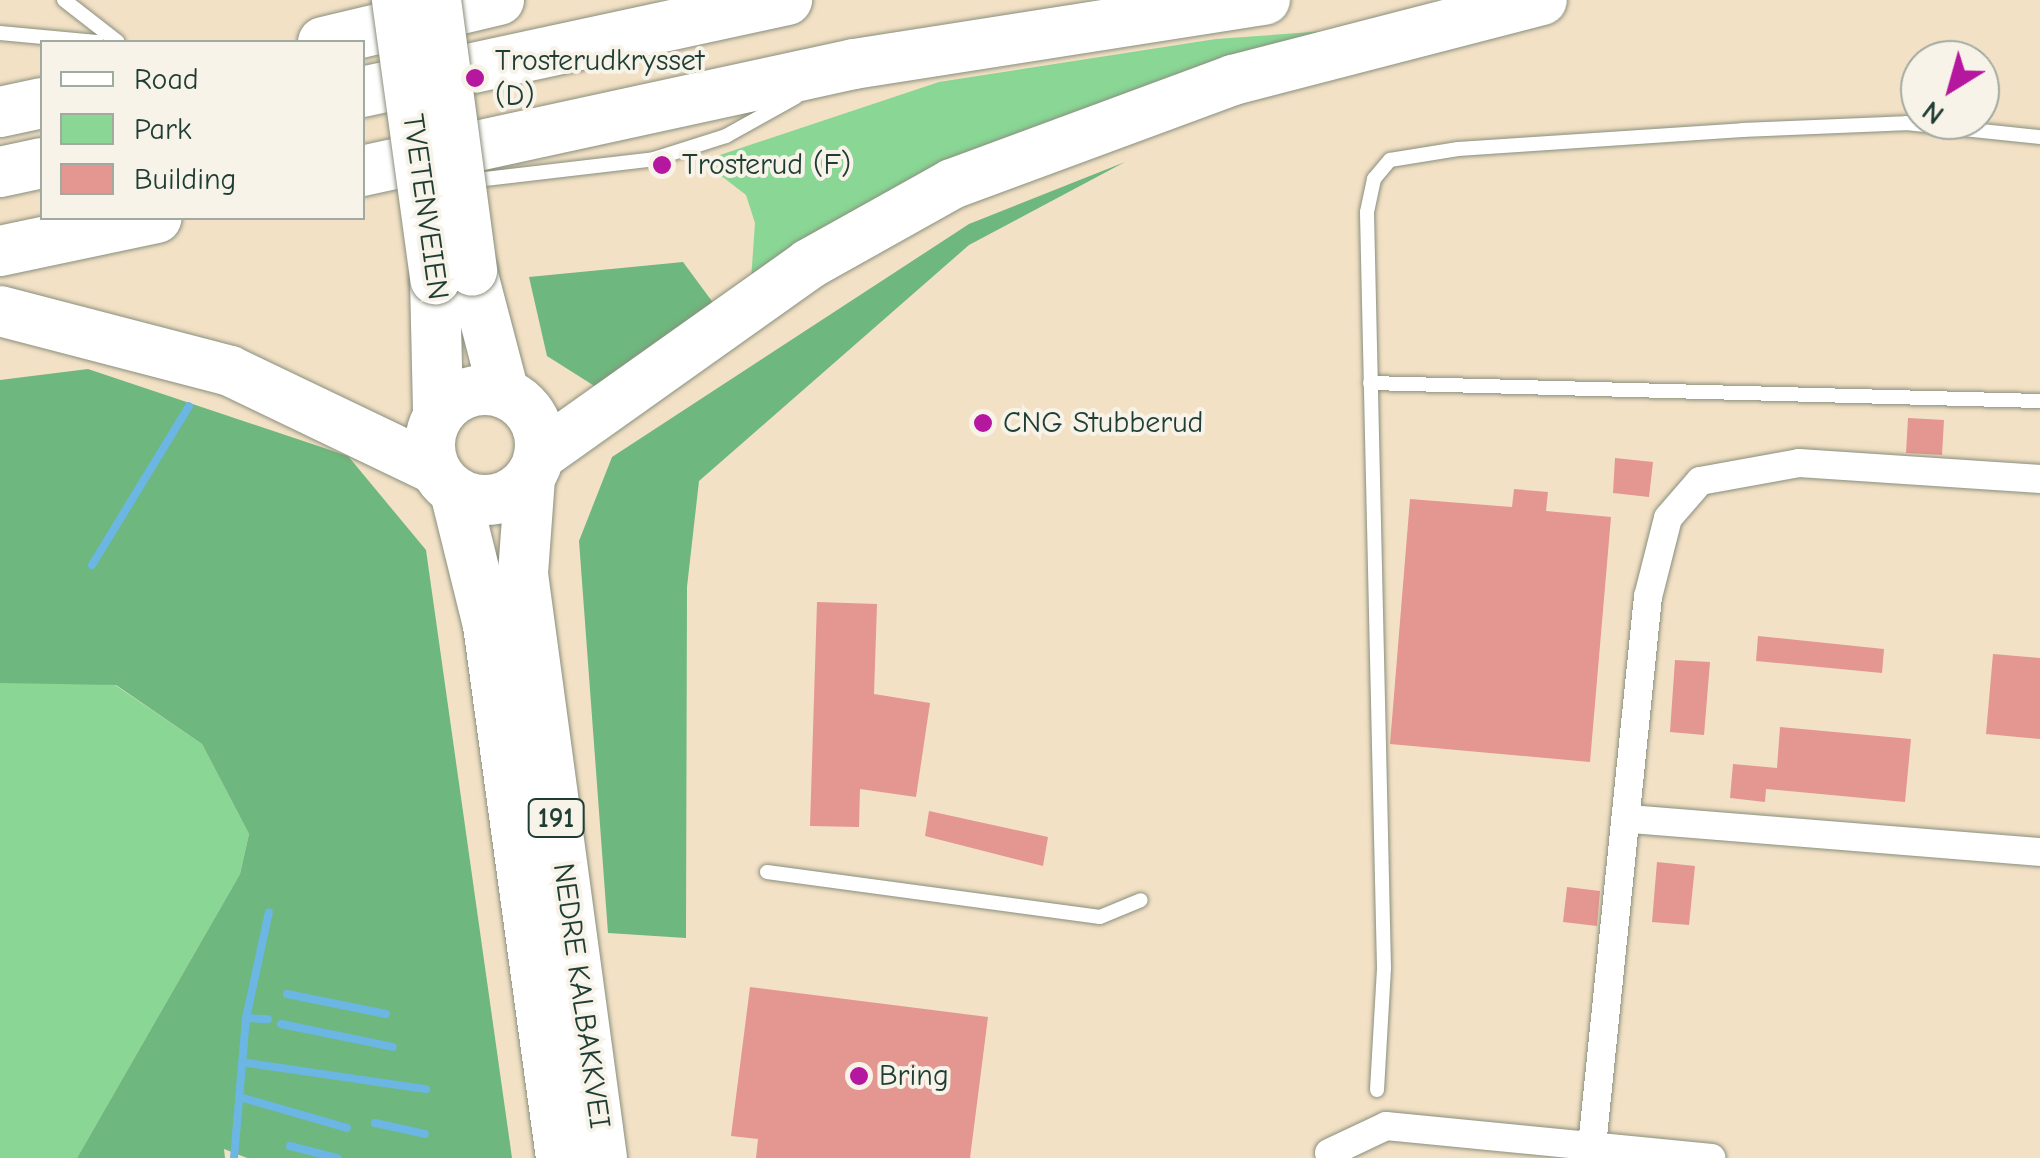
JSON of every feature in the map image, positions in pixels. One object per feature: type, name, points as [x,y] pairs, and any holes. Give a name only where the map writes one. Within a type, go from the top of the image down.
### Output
[{"type":"highway","name":"TVETENVEIEN","points":[[396,0],[453,275],[504,393]]},
{"type":"highway","name":"TVETENVEIEN","points":[[436,0],[453,275],[438,414]]},
{"type":"highway","points":[[331,40],[499,0]]},
{"type":"highway","points":[[365,91],[787,0]]},
{"type":"highway","points":[[365,173],[854,64],[1265,0]]},
{"type":"highway","points":[[0,311],[192,358],[377,440],[487,500],[809,264],[952,184],[1233,80],[1542,0]]},
{"type":"highway","points":[[0,112],[40,103]]},
{"type":"highway","points":[[0,172],[40,162]]},
{"type":"highway","points":[[0,251],[147,220]]},
{"type":"highway","points":[[438,414],[460,395],[504,393]]},
{"type":"highway","name":"191","points":[[504,393],[534,418],[534,467]]},
{"type":"highway","name":"191","points":[[438,414],[430,436],[445,480]]},
{"type":"highway","name":"NEDRE KALBAKKVEI","points":[[534,467],[523,574],[602,1158]]},
{"type":"highway","name":"NEDRE KALBAKKVEI","points":[[445,480],[488,625],[561,1158]]},
{"type":"street","points":[[1592,1146],[1658,547],[1700,481],[1799,463],[2040,479]]},
{"type":"street","points":[[1630,819],[2040,852]]},
{"type":"street","points":[[1329,1154],[1386,1126],[1711,1158]]},
{"type":"lane","points":[[64,0],[115,40]]},
{"type":"lane","points":[[0,33],[75,40]]},
{"type":"lane","points":[[1377,1090],[1384,968],[1367,212],[1374,178],[1390,160],[1906,123],[2040,137]]},
{"type":"lane","points":[[1370,383],[2040,402]]},
{"type":"lane","points":[[767,872],[1100,917],[1141,900]]},
{"type":"green space","points":[[1382,27],[750,294],[755,223],[746,195],[702,161],[939,82],[1216,39]]},
{"type":"green space","points":[[1125,162],[969,245],[699,481],[687,587],[686,938],[608,933],[579,541],[612,457],[969,224]]},
{"type":"green space","points":[[683,262],[717,308],[596,387],[547,356],[529,277]]},
{"type":"green space","points":[[88,369],[348,456],[426,550],[512,1158],[247,1158],[224,1149],[225,1158],[77,1158],[240,874],[249,834],[202,744],[116,685],[0,683],[0,380]]},
{"type":"green space","points":[[27,679],[115,685],[202,744],[249,834],[240,874],[77,1158],[0,1158],[0,683]]},
{"type":"building","points":[[1908,418],[1944,420],[1942,455],[1906,453]]},
{"type":"building","points":[[1615,458],[1653,462],[1649,497],[1613,493]]},
{"type":"building","points":[[1514,489],[1548,492],[1546,511],[1611,517],[1590,762],[1390,744],[1410,499],[1512,507]]},
{"type":"building","points":[[817,602],[877,604],[874,694],[930,703],[916,797],[860,789],[859,827],[810,826]]},
{"type":"building","points":[[1758,636],[1884,649],[1882,673],[1756,661]]},
{"type":"building","points":[[1993,654],[2040,658],[2040,739],[1986,734]]},
{"type":"building","points":[[1675,660],[1710,662],[1704,735],[1670,732]]},
{"type":"building","points":[[1780,727],[1911,739],[1905,802],[1766,789],[1765,802],[1730,798],[1733,764],[1777,768]]},
{"type":"building","points":[[929,811],[1048,837],[1043,866],[925,836]]},
{"type":"building","points":[[1657,862],[1695,866],[1689,925],[1652,922]]},
{"type":"building","points":[[1567,887],[1600,891],[1597,926],[1563,922]]},
{"type":"building","name":"Bring","points":[[750,987],[988,1017],[970,1158],[756,1158],[758,1139],[731,1136]]},
{"type":"waterway","points":[[92,565],[189,406]]},
{"type":"waterway","points":[[234,1158],[246,1018],[269,912]]},
{"type":"waterway","points":[[287,994],[386,1014]]},
{"type":"waterway","points":[[246,1018],[268,1019]]},
{"type":"waterway","points":[[281,1024],[393,1047]]},
{"type":"waterway","points":[[247,1063],[426,1089]]},
{"type":"waterway","points":[[243,1098],[347,1128]]},
{"type":"waterway","points":[[375,1123],[425,1134]]},
{"type":"waterway","points":[[290,1146],[337,1158]]},
{"type":"place","name":"Trosterudkrysset (D)","points":[[475,78]]},
{"type":"place","name":"Trosterud (F)","points":[[662,165]]},
{"type":"place","name":"CNG Stubberud","points":[[983,423]]},
{"type":"place","name":"Bring","points":[[859,1076]]}]
